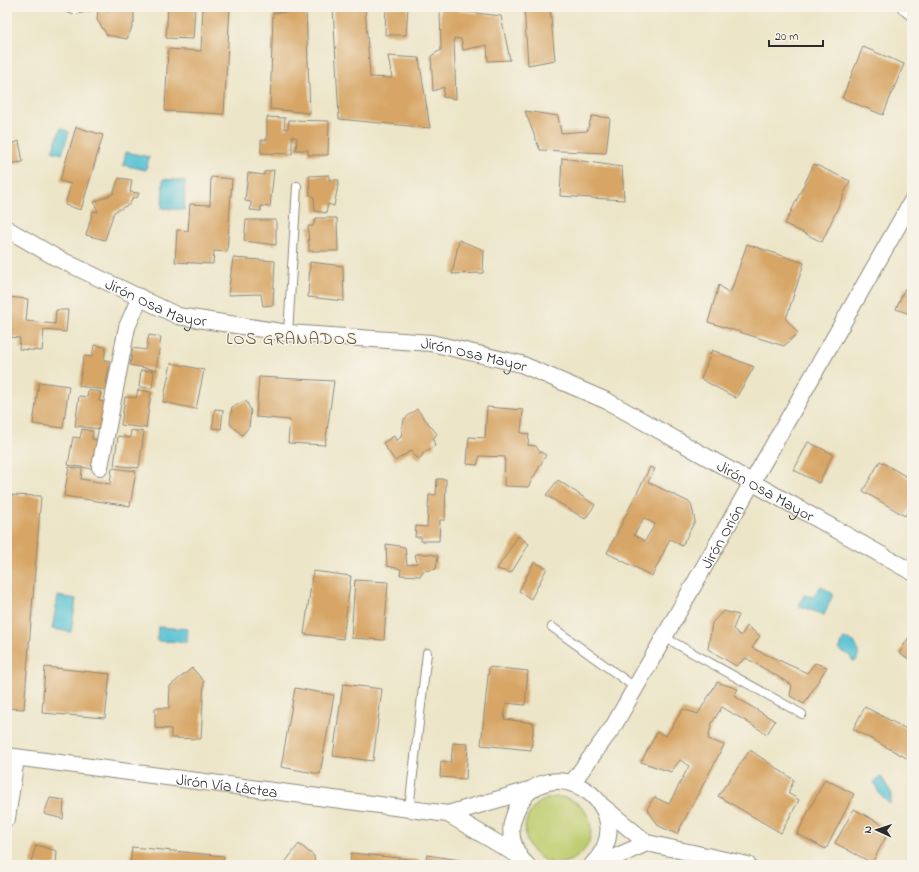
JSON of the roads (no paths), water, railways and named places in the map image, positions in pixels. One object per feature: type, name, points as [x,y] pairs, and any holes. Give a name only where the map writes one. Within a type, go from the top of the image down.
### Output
[{"type":"street","points":[[906,7],[912,12]]},
{"type":"street","name":"Jirón Orión","points":[[572,783],[613,727],[636,688],[912,201]]},
{"type":"street","name":"Jirón Osa Mayor","points":[[7,229],[55,257],[178,316],[288,333],[431,343],[521,364],[607,401],[752,484],[912,572]]},
{"type":"street","points":[[100,467],[127,327],[140,297]]},
{"type":"street","points":[[7,818],[11,757]]},
{"type":"street","name":"Jirón Vía Láctea","points":[[11,757],[448,814],[536,788],[547,783],[560,781],[572,783]]},
{"type":"street","points":[[572,783],[589,791],[602,806],[647,843],[748,865]]},
{"type":"street","points":[[524,862],[513,842],[512,826],[516,811],[524,797],[536,788]]},
{"type":"street","points":[[592,865],[599,858],[605,846],[608,832],[607,818],[602,806]]},
{"type":"street","name":"Jirón Vía Láctea","points":[[448,814],[524,862]]},
{"type":"street","points":[[597,865],[647,843]]},
{"type":"lane","points":[[65,7],[74,10],[88,7]]},
{"type":"lane","points":[[288,333],[297,186]]},
{"type":"lane","points":[[552,627],[636,688]]},
{"type":"lane","points":[[664,638],[802,714]]},
{"type":"lane","points":[[409,809],[427,654]]},
{"type":"water","points":[[61,128],[69,132],[62,154],[52,151]]},
{"type":"water","points":[[126,152],[149,157],[146,170],[123,165]]},
{"type":"water","points":[[163,179],[185,181],[184,210],[162,208]]},
{"type":"water","points":[[821,586],[833,594],[824,615],[799,606],[804,595],[813,597]]},
{"type":"water","points":[[58,596],[76,599],[71,632],[52,629]]},
{"type":"water","points":[[158,627],[188,629],[187,642],[157,641]]},
{"type":"water","points":[[844,638],[854,642],[858,653],[856,661],[853,661],[849,655],[839,650]]},
{"type":"water","points":[[881,776],[892,794],[890,804],[880,795],[874,782]]},
{"type":"district","name":"LOS GRANADOS","points":[[292,338]]}]
